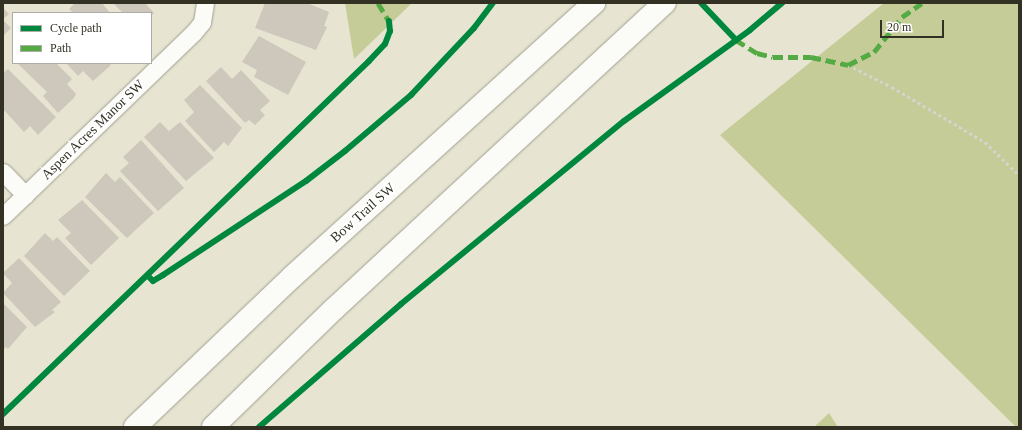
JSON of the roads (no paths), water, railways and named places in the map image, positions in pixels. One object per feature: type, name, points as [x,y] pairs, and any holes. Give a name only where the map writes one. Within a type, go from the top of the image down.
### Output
[{"type":"main road","name":"Bow Trail SW","points":[[135,427],[292,277],[594,3]]},
{"type":"main road","points":[[213,427],[340,304],[665,3]]},
{"type":"street","name":"Aspen Acres Manor SW","points":[[3,216],[194,32],[202,22],[205,3]]},
{"type":"street","points":[[3,172],[25,195]]}]
